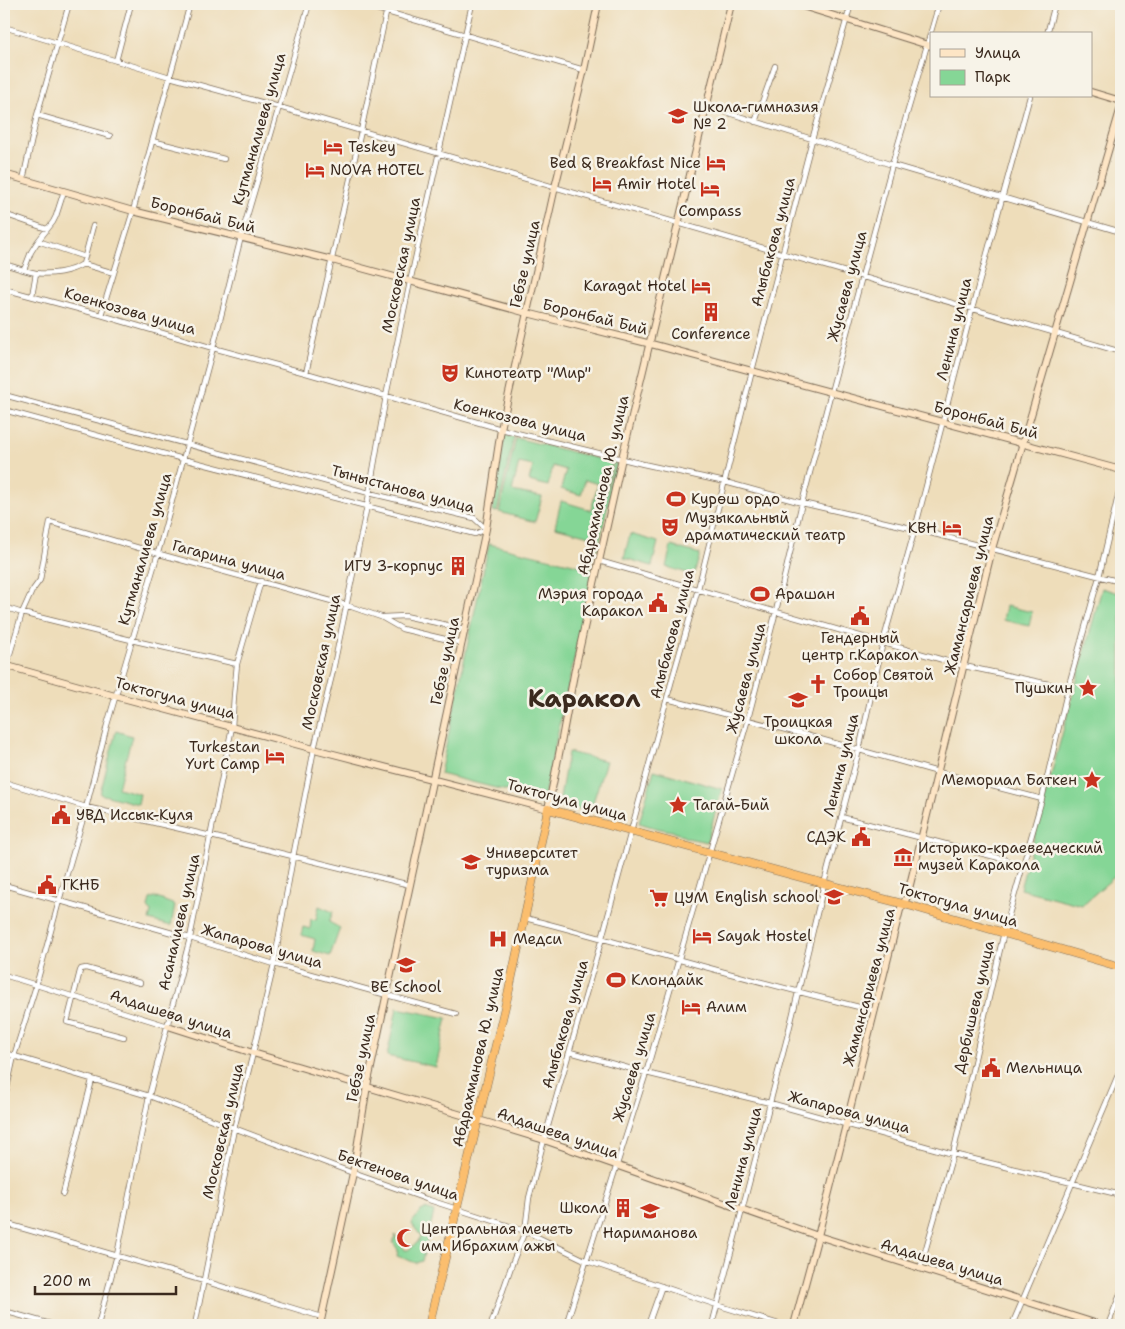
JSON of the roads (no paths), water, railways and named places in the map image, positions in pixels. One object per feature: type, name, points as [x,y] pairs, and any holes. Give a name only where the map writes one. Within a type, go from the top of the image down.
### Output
[{"type":"highway","name":"Токтогула улица","points":[[548,809],[903,904],[1121,967]]},
{"type":"highway","name":"Абдрахманова Ю. улица","points":[[429,1325],[525,918],[548,809]]},
{"type":"main road","name":"Гебзе улица","points":[[320,1325],[353,1173],[367,1086],[486,529],[501,429],[598,4]]},
{"type":"main road","name":"Абдрахманова Ю. улица","points":[[548,809],[577,661],[622,458],[731,4]]},
{"type":"main road","points":[[796,4],[929,45]]},
{"type":"main road","points":[[1092,92],[1121,101]]},
{"type":"main road","name":"Жамансариева улица","points":[[794,1325],[900,910],[907,897],[992,549],[1121,107]]},
{"type":"main road","name":"Боронбай Бий","points":[[4,174],[133,211],[332,260],[527,313],[649,343],[1121,470]]},
{"type":"main road","name":"Токтогула улица","points":[[5,666],[314,749],[548,809]]},
{"type":"main road","name":"Алдашева улица","points":[[168,1026],[544,1140],[818,1236],[1101,1325]]},
{"type":"street","points":[[23,180],[37,115],[69,4]]},
{"type":"street","points":[[116,61],[132,4]]},
{"type":"street","points":[[101,315],[133,211],[190,4]]},
{"type":"street","name":"Кутманалиева улица","points":[[4,1101],[14,1056],[36,986],[115,696],[158,553],[241,237],[309,4]]},
{"type":"street","points":[[360,4],[584,70]]},
{"type":"street","points":[[306,373],[388,4]]},
{"type":"street","name":"Московская улица","points":[[195,1325],[234,1129],[274,964],[314,749],[332,675],[367,506],[386,396],[472,4]]},
{"type":"street","name":"Алыбакова улица","points":[[491,1325],[525,1231],[529,1198],[544,1140],[670,700],[782,254],[851,4]]},
{"type":"street","name":"Жусаева улица","points":[[932,32],[939,4]]},
{"type":"street","points":[[1048,32],[1055,4]]},
{"type":"street","points":[[4,27],[170,77],[1121,352]]},
{"type":"street","name":"Жусаева улица","points":[[566,1325],[646,1073],[748,719],[831,392],[892,165],[929,45]]},
{"type":"street","points":[[755,122],[775,66]]},
{"type":"street","name":"Ленина улица","points":[[712,1325],[859,750],[883,642],[915,529],[1029,98]]},
{"type":"street","points":[[706,106],[892,165],[1121,232]]},
{"type":"street","points":[[37,115],[110,136]]},
{"type":"street","points":[[152,141],[224,159]]},
{"type":"street","points":[[24,270],[31,252],[56,216],[64,191]]},
{"type":"street","points":[[4,214],[48,229]]},
{"type":"street","points":[[83,264],[93,226]]},
{"type":"street","points":[[38,241],[84,257]]},
{"type":"street","points":[[4,264],[36,273],[65,271],[83,264],[114,273]]},
{"type":"street","points":[[32,296],[36,273]]},
{"type":"street","name":"Коенкозова улица","points":[[4,289],[501,429],[725,482],[802,503],[915,529],[1121,582]]},
{"type":"street","name":"Тыныстанова улица","points":[[4,395],[369,493],[474,518],[486,529],[475,534],[183,459],[4,410]]},
{"type":"street","name":"Дербишева улица","points":[[920,1269],[953,1154],[1004,932],[1042,799],[1068,688],[1099,577],[1121,484]]},
{"type":"street","name":"Гагарина улица","points":[[4,674],[22,613],[40,580],[50,522],[346,605],[381,618],[402,629],[462,643]]},
{"type":"street","points":[[599,561],[964,666],[1068,688]]},
{"type":"street","name":"Асаналиева улица","points":[[98,1325],[117,1256],[149,1096],[190,938],[232,727],[237,664],[261,581]]},
{"type":"street","points":[[4,607],[131,640],[237,664]]},
{"type":"street","name":"Гагарина улица","points":[[381,618],[405,616],[465,629]]},
{"type":"street","points":[[670,700],[748,719],[1042,799]]},
{"type":"street","points":[[4,782],[86,807],[410,885]]},
{"type":"street","points":[[841,817],[1007,860]]},
{"type":"street","name":"Жапарова улица","points":[[4,885],[274,964],[456,1014]]},
{"type":"street","points":[[525,918],[797,992],[875,1011]]},
{"type":"street","points":[[124,1037],[67,1022],[80,971],[83,968],[140,983]]},
{"type":"street","name":"Алдашева улица","points":[[4,975],[168,1026]]},
{"type":"street","name":"Жапарова улица","points":[[570,1052],[847,1123],[953,1154],[1121,1195]]},
{"type":"street","name":"Бектенова улица","points":[[4,1053],[149,1096],[353,1173],[525,1231],[586,1261],[782,1325]]},
{"type":"street","points":[[1012,1325],[1121,1068]]},
{"type":"street","points":[[63,1194],[92,1080]]},
{"type":"street","points":[[4,1223],[204,1281],[322,1318]]},
{"type":"street","points":[[648,1325],[662,1286]]},
{"type":"street","points":[[1108,1325],[1121,1292]]},
{"type":"street","points":[[4,1311],[54,1325]]},
{"type":"place","name":"Школа-гимназия № 2","points":[[678,116]]},
{"type":"place","name":"Teskey","points":[[333,147]]},
{"type":"place","name":"Bed & Breakfast Nice","points":[[716,163]]},
{"type":"place","name":"NOVA HOTEL","points":[[315,170]]},
{"type":"place","name":"Amir Hotel","points":[[602,184]]},
{"type":"place","name":"Compass","points":[[710,189]]},
{"type":"place","name":"Karagat Hotel","points":[[701,286]]},
{"type":"place","name":"Conference","points":[[711,312]]},
{"type":"place","name":"Кинотеатр \"Мир\"","points":[[450,373]]},
{"type":"place","name":"Курөш ордо","points":[[676,499]]},
{"type":"place","name":"Музыкальный драматический театр","points":[[670,527]]},
{"type":"place","name":"KBH","points":[[952,528]]},
{"type":"place","name":"ИГУ 3-корпус","points":[[458,566]]},
{"type":"place","name":"Арашан","points":[[760,594]]},
{"type":"place","name":"Мэрия города Каракол","points":[[658,603]]},
{"type":"place","name":"Гендерный центр г.Каракол","points":[[860,616]]},
{"type":"place","name":"Собор Святой Троицы","points":[[818,684]]},
{"type":"place","name":"Пушкин","points":[[1088,688]]},
{"type":"place","name":"Троицкая школа","points":[[798,700]]},
{"type":"place","name":"Turkestan Yurt Camp","points":[[275,756]]},
{"type":"place","name":"Мемориал Баткен","points":[[1092,780]]},
{"type":"place","name":"Тагай-Бий","points":[[678,805]]},
{"type":"place","name":"УВД Иссык-Куля","points":[[61,815]]},
{"type":"place","name":"СДЭК","points":[[861,837]]},
{"type":"place","name":"Историко-краеведческий музей Каракола","points":[[903,857]]},
{"type":"place","name":"Университет туризма","points":[[471,862]]},
{"type":"place","name":"ГКНБ","points":[[47,885]]},
{"type":"place","name":"Еnglish school","points":[[834,897]]},
{"type":"place","name":"ЦУМ","points":[[659,898]]},
{"type":"place","name":"Sayak Hostel","points":[[702,936]]},
{"type":"place","name":"Медси","points":[[498,939]]},
{"type":"place","name":"BE School","points":[[406,965]]},
{"type":"place","name":"Клондайк","points":[[616,980]]},
{"type":"place","name":"Алим","points":[[691,1007]]},
{"type":"place","name":"Мельница","points":[[991,1068]]},
{"type":"place","name":"Школа","points":[[623,1208]]},
{"type":"place","name":"Нариманова","points":[[650,1211]]},
{"type":"place","name":"Центральная мечеть им. Ибрахим ажы","points":[[406,1238]]},
{"type":"district","name":"Каракол","points":[[584,698]]}]
